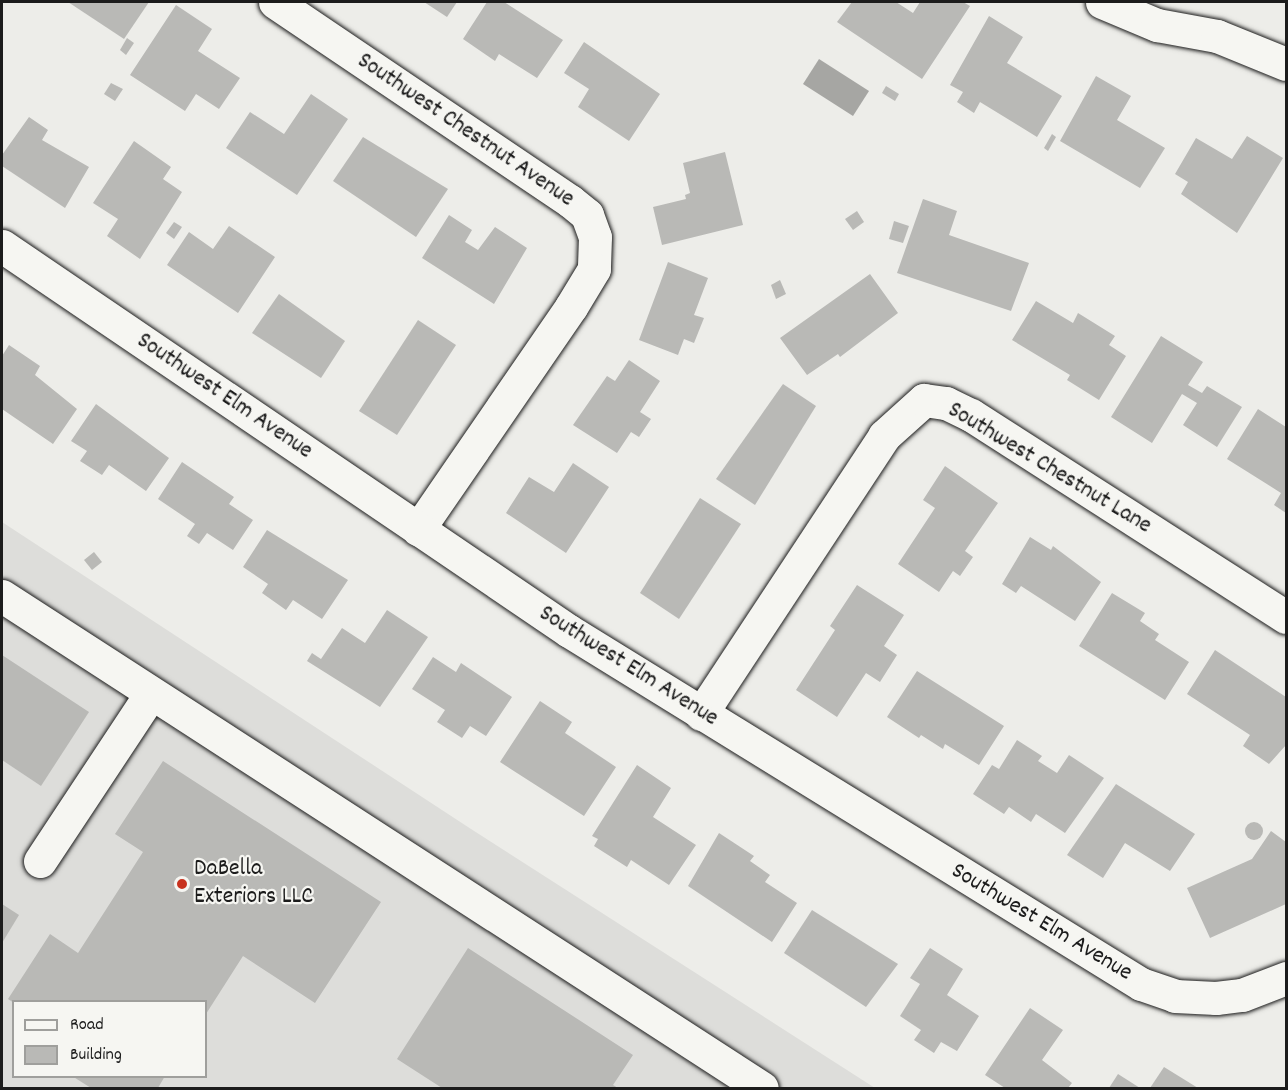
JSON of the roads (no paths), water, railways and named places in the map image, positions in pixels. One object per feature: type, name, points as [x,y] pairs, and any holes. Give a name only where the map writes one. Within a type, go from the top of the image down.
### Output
[{"type":"street","name":"Southwest Chestnut Avenue","points":[[275,2],[570,201],[587,215],[595,237],[594,269],[571,307],[418,530]]},
{"type":"street","points":[[1101,2],[1157,25],[1217,36],[1287,64]]},
{"type":"street","name":"Southwest Elm Avenue","points":[[2,246],[418,530],[701,714],[1141,984],[1175,996],[1216,998],[1242,995],[1287,978]]},
{"type":"street","name":"Southwest Chestnut Lane","points":[[701,714],[884,436],[924,400],[946,403],[971,415],[1287,617]]},
{"type":"street","points":[[2,596],[762,1089]]},
{"type":"street","points":[[40,861],[151,693]]},
{"type":"place","name":"DaBella Exteriors LLC","points":[[182,884]]}]
